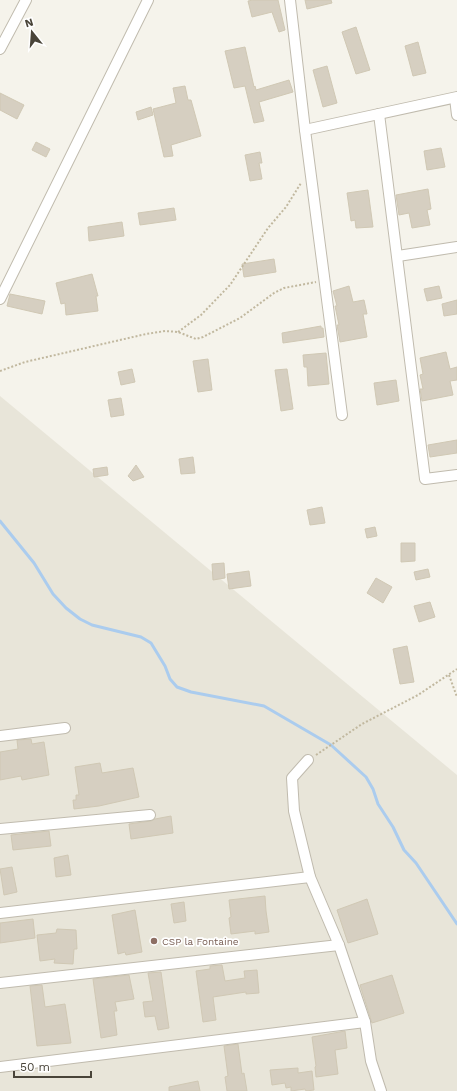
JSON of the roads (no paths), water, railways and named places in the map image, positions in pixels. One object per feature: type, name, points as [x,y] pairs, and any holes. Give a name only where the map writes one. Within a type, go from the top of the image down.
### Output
[{"type":"street","points":[[0,49],[26,0]]},
{"type":"street","points":[[0,299],[148,0]]},
{"type":"street","points":[[290,0],[305,130],[342,415]]},
{"type":"street","points":[[305,130],[456,98],[457,115]]},
{"type":"street","points":[[379,114],[425,479],[457,475]]},
{"type":"street","points":[[398,256],[457,247]]},
{"type":"street","points":[[0,736],[64,728]]},
{"type":"street","points":[[308,760],[292,778],[294,811],[310,877],[339,945],[365,1022],[371,1061],[381,1091]]},
{"type":"street","points":[[0,829],[150,815]]},
{"type":"street","points":[[0,913],[310,877]]},
{"type":"street","points":[[0,983],[339,945]]},
{"type":"street","points":[[0,1067],[365,1022]]},
{"type":"waterway","points":[[0,521],[34,563],[53,594],[66,608],[80,619],[92,625],[141,637],[151,643],[165,666],[170,679],[177,687],[191,692],[264,706],[331,745],[366,777],[373,789],[378,804],[393,827],[404,850],[416,863],[457,924]]},
{"type":"place","name":"CSP la Fontaine","points":[[154,941]]}]
